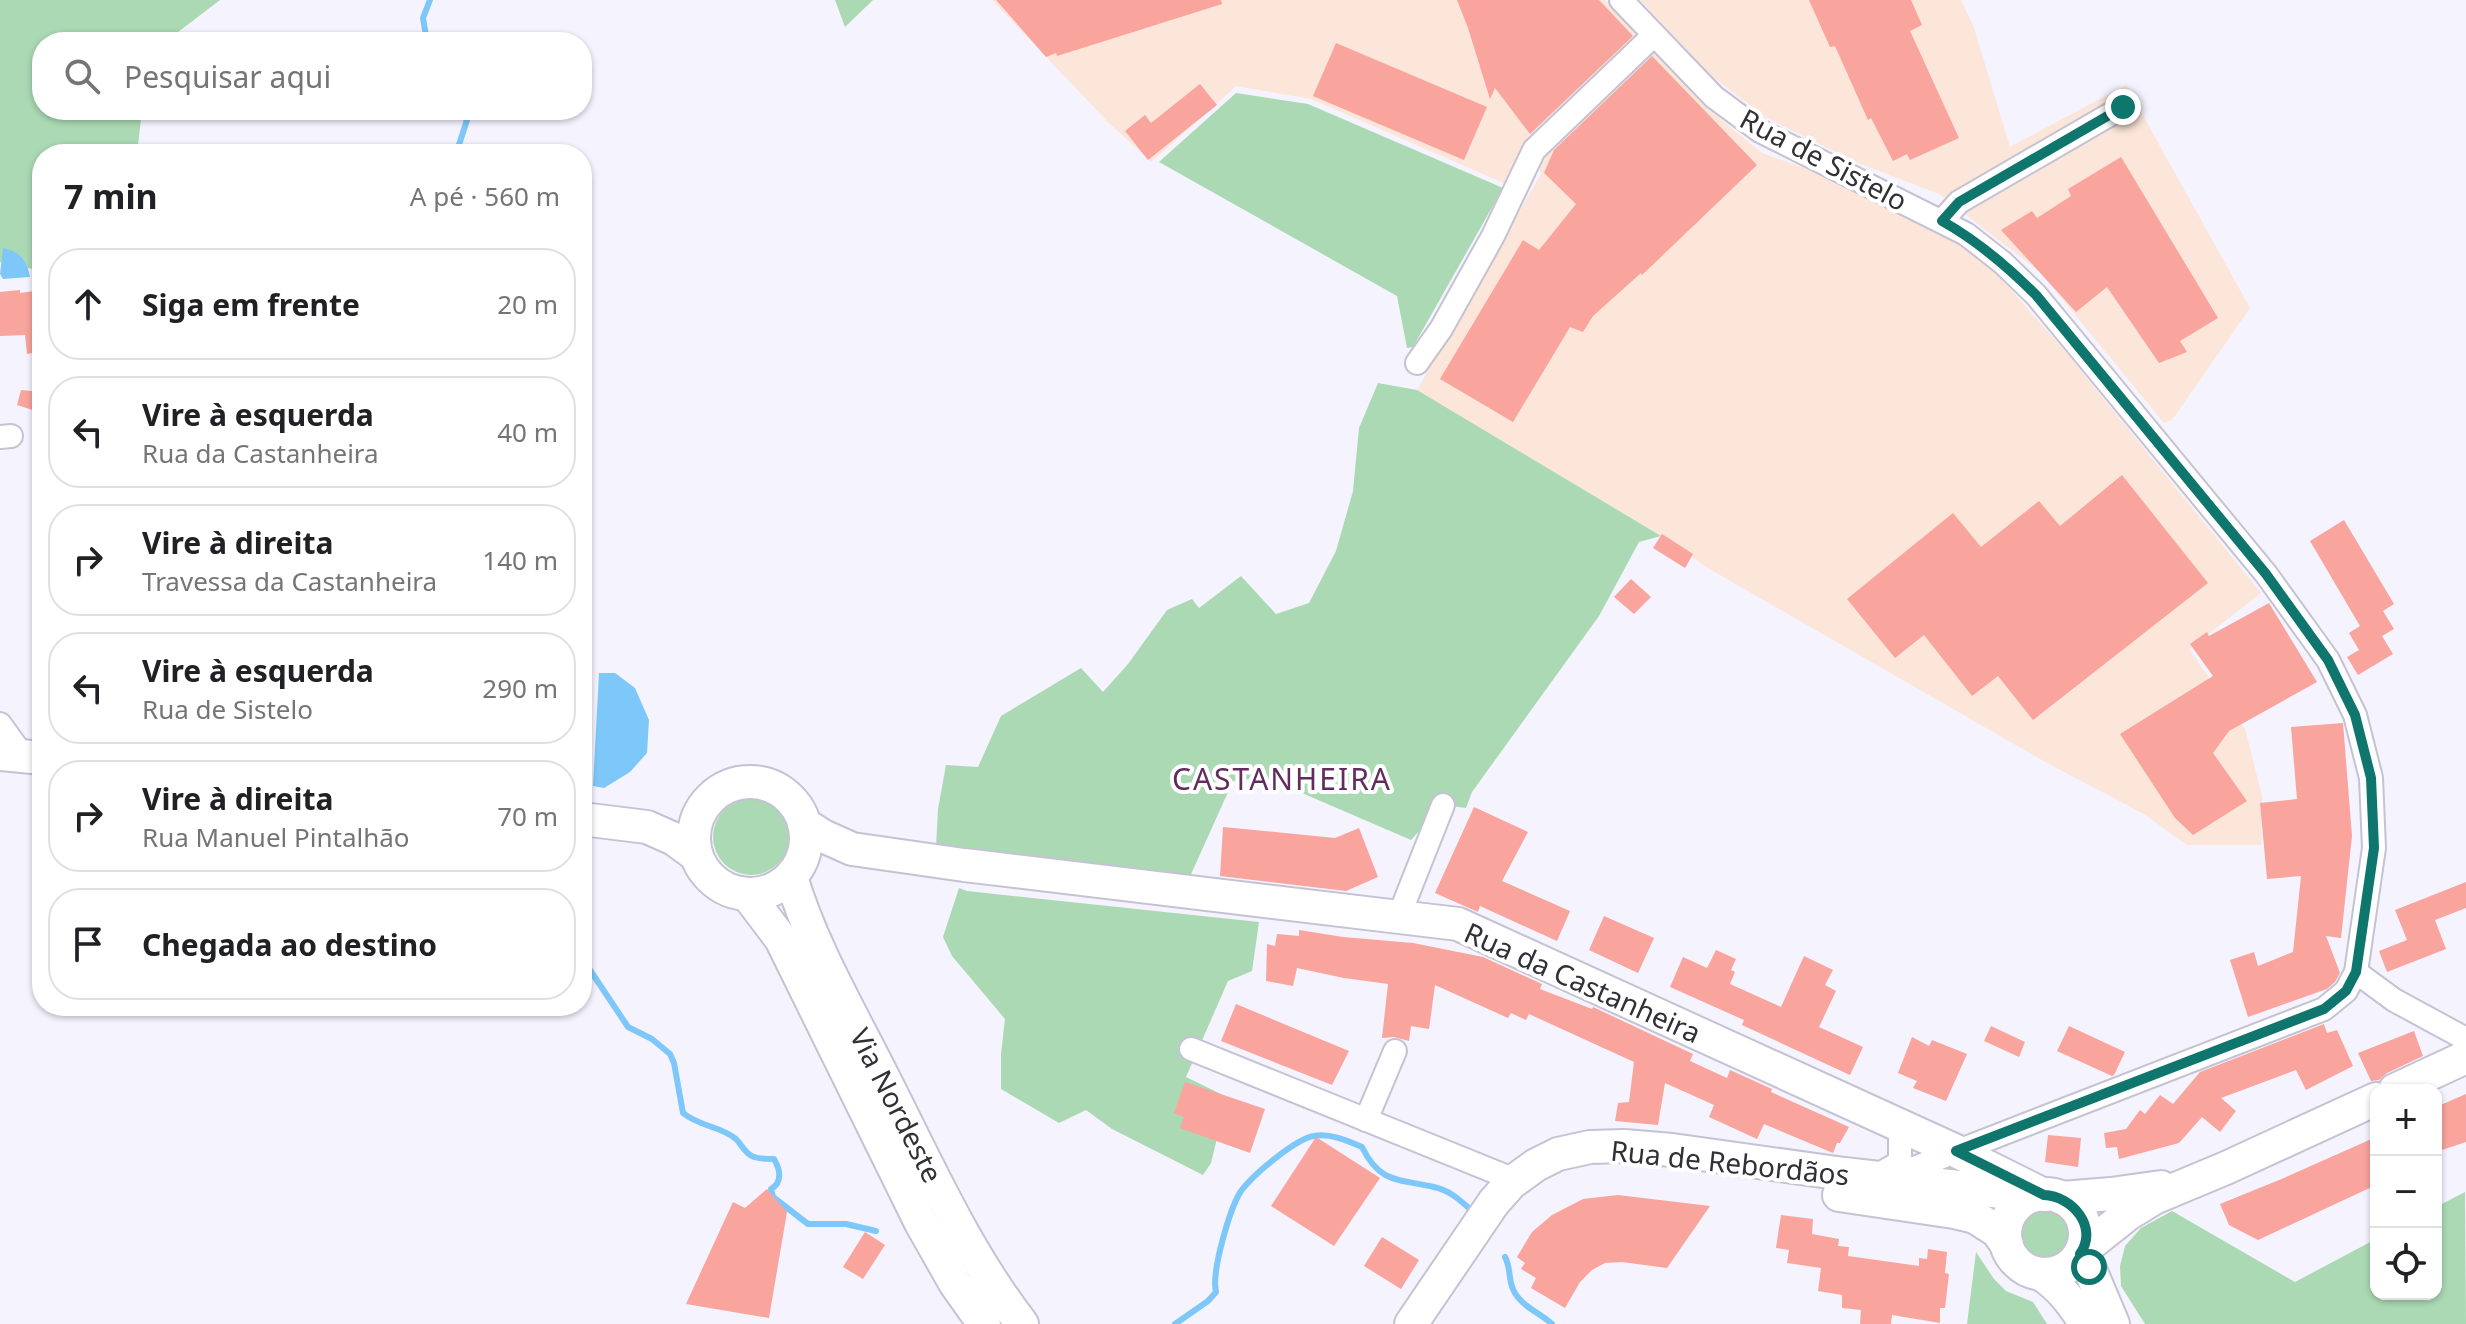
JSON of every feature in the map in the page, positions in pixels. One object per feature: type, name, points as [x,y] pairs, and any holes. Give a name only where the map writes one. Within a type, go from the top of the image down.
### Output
[{"type":"main road","points":[[748,782],[767,785],[784,793],[797,807],[804,824],[804,855],[794,873],[778,887],[763,893],[730,891],[715,883],[696,855],[695,831],[703,807],[713,796],[730,786],[748,782]]},
{"type":"main road","points":[[647,827],[703,807]]},
{"type":"main road","points":[[592,820],[647,827],[674,839],[696,855]]},
{"type":"main road","name":"Rua da Castanheira","points":[[804,824],[852,849],[1458,924],[1900,1125],[2047,1196]]},
{"type":"main road","name":"Rua da Castanheira","points":[[794,873],[822,857],[852,849]]},
{"type":"main road","name":"Via Nordeste","points":[[794,873],[808,928],[944,1198],[1006,1304],[1022,1324]]},
{"type":"main road","name":"Via Nordeste","points":[[747,894],[781,939],[890,1163],[955,1283],[984,1324]]},
{"type":"main road","points":[[2408,1084],[2466,1057]]},
{"type":"main road","points":[[2113,1324],[2082,1252],[2085,1228],[2080,1215],[2069,1202],[2047,1196],[2021,1203],[2011,1215],[2006,1230],[2007,1245],[2019,1265],[2041,1274],[2063,1270],[2082,1252],[2141,1205],[2370,1102]]},
{"type":"main road","name":"Rua de Rebordãos","points":[[1411,1324],[1494,1202],[1515,1180],[1558,1154],[1590,1147],[1624,1146],[2047,1196],[2111,1194],[2188,1183]]},
{"type":"main road","name":"Rua de Rebordãos","points":[[1435,1324],[1512,1212],[1537,1187],[1561,1173],[1588,1167],[1636,1166],[1954,1212],[1975,1217],[1997,1231],[2007,1245]]},
{"type":"main road","points":[[2041,1274],[2067,1296],[2086,1324]]},
{"type":"street","name":"Rua de Sistelo","points":[[1621,0],[1714,97],[1760,131],[1966,234],[2003,263],[2036,295],[2266,574],[2328,660],[2355,715],[2371,778],[2374,848],[2356,972]]},
{"type":"street","points":[[1417,363],[1441,329],[1493,236],[1534,150],[1654,35]]},
{"type":"street","points":[[1942,221],[1959,202],[2123,107]]},
{"type":"street","points":[[0,724],[22,756]]},
{"type":"street","points":[[1399,916],[1443,805]]},
{"type":"street","points":[[1880,1178],[2324,1009],[2346,991],[2356,972],[2394,1000],[2466,1039]]},
{"type":"street","points":[[1191,1049],[1515,1180]]},
{"type":"street","points":[[1366,1120],[1395,1051]]},
{"type":"street","points":[[1880,1178],[1900,1160],[1900,1125]]},
{"type":"street","points":[[955,1283],[962,1324]]},
{"type":"shaded area","points":[[992,0],[1605,0],[1640,38],[1592,78],[1528,139],[1506,184],[1311,99],[1236,86],[1151,162],[1108,122]]},
{"type":"shaded area","points":[[1640,0],[1961,0],[1974,28],[2010,147],[2126,85],[2250,308],[2172,420],[2164,423],[2040,272],[1939,194],[1853,161],[1765,117],[1709,74]]},
{"type":"shaded area","points":[[1649,48],[1709,110],[1762,153],[1807,169],[1955,240],[1998,275],[2064,350],[2261,593],[2189,649],[2245,729],[2262,796],[2261,845],[2187,845],[2144,814],[2049,764],[1708,568],[1661,536],[1417,390],[1541,174],[1536,161]]},
{"type":"green space","points":[[0,0],[220,0],[178,32],[32,32],[32,120],[141,120],[138,144],[32,144],[32,269],[0,262]]},
{"type":"green space","points":[[835,0],[873,0],[845,27]]},
{"type":"green space","points":[[1236,93],[1308,104],[1503,188],[1413,347],[1407,348],[1397,296],[1159,162]]},
{"type":"green space","points":[[1378,383],[1417,390],[1661,536],[1639,542],[1599,616],[1472,792],[1466,808],[1443,805],[1411,840],[1265,777],[1233,781],[1188,881],[936,847],[938,809],[946,765],[978,767],[1001,716],[1081,668],[1103,692],[1128,664],[1167,610],[1192,599],[1199,608],[1241,576],[1276,614],[1309,603],[1336,551],[1353,491],[1359,428]]},
{"type":"green space","points":[[751,799],[766,802],[778,810],[786,822],[789,837],[786,852],[778,864],[766,872],[751,875],[736,872],[724,864],[716,852],[713,837],[716,822],[724,810],[736,802]]},
{"type":"green space","points":[[959,888],[1259,922],[1252,971],[1228,981],[1186,1077],[1227,1097],[1211,1163],[1203,1175],[1112,1129],[1086,1110],[1059,1123],[1001,1089],[1005,1019],[952,956],[943,937]]},
{"type":"green space","points":[[2465,1192],[2466,1324],[2145,1324],[2121,1286],[2120,1266],[2125,1246],[2141,1228],[2172,1211],[2295,1282],[2370,1242],[2370,1300],[2442,1300],[2442,1204]]},
{"type":"green space","points":[[2045,1209],[2063,1216],[2070,1234],[2063,1252],[2045,1259],[2027,1252],[2020,1234],[2027,1216]]},
{"type":"green space","points":[[1976,1252],[1994,1279],[2006,1291],[2033,1302],[2047,1324],[1967,1324]]},
{"type":"water","points":[[3,248],[22,258],[30,277],[3,279],[0,274]]},
{"type":"water","points":[[599,673],[615,673],[635,688],[649,720],[647,753],[630,772],[604,788],[593,786]]},
{"type":"building","points":[[996,0],[1221,0],[1222,4],[1046,57]]},
{"type":"building","points":[[1457,0],[1599,0],[1633,36],[1530,134],[1495,88],[1490,99]]},
{"type":"building","points":[[1809,0],[1911,0],[1922,25],[1910,31],[1959,138],[1910,160],[1907,154],[1893,161],[1871,118],[1868,120],[1835,46],[1830,47]]},
{"type":"building","points":[[1336,43],[1487,107],[1464,160],[1313,96]]},
{"type":"building","points":[[1652,56],[1757,165],[1642,275],[1593,316],[1583,332],[1570,327],[1513,422],[1440,379],[1523,240],[1539,250],[1576,204],[1544,173],[1554,150]]},
{"type":"building","points":[[1200,84],[1217,105],[1148,160],[1125,131],[1145,115],[1151,123]]},
{"type":"building","points":[[2121,157],[2218,318],[2180,341],[2187,352],[2159,363],[2107,287],[2076,312],[2001,230],[2032,211],[2037,218],[2071,196],[2068,189]]},
{"type":"building","points":[[32,291],[32,353],[27,354],[25,335],[0,336],[0,292]]},
{"type":"building","points":[[21,390],[32,391],[32,410],[17,405]]},
{"type":"building","points":[[2122,475],[2208,583],[2033,720],[1998,676],[1972,696],[1924,635],[1895,658],[1847,599],[1953,513],[1981,547],[2039,501],[2060,526]]},
{"type":"building","points":[[2344,520],[2394,604],[2383,611],[2394,629],[2382,636],[2393,654],[2358,675],[2347,657],[2359,650],[2349,633],[2360,626],[2310,541]]},
{"type":"building","points":[[1662,534],[1693,554],[1685,568],[1653,548]]},
{"type":"building","points":[[1631,579],[1651,597],[1634,614],[1614,597]]},
{"type":"building","points":[[2269,603],[2317,682],[2229,731],[2213,753],[2247,801],[2193,835],[2175,818],[2120,734],[2213,676],[2190,644],[2207,632],[2209,636]]},
{"type":"building","points":[[2343,723],[2352,836],[2341,938],[2326,936],[2340,973],[2327,989],[2248,1017],[2230,960],[2254,952],[2258,966],[2293,952],[2301,876],[2267,879],[2260,803],[2297,799],[2291,727]]},
{"type":"building","points":[[1474,807],[1528,832],[1502,881],[1570,911],[1557,941],[1480,906],[1478,912],[1435,893]]},
{"type":"building","points":[[1223,827],[1335,838],[1359,828],[1378,877],[1346,891],[1220,876]]},
{"type":"building","points":[[2466,882],[2466,908],[2435,920],[2446,949],[2387,972],[2379,951],[2407,940],[2395,910]]},
{"type":"building","points":[[1604,916],[1654,938],[1638,973],[1589,950]]},
{"type":"building","points":[[1299,930],[1413,943],[1483,957],[1542,984],[1540,989],[1593,1007],[1693,1054],[1690,1061],[1727,1078],[1730,1070],[1849,1127],[1833,1153],[1764,1124],[1757,1139],[1709,1117],[1714,1105],[1665,1083],[1658,1125],[1615,1121],[1618,1103],[1629,1102],[1634,1062],[1529,1014],[1526,1020],[1511,1013],[1508,1018],[1435,985],[1429,1029],[1411,1026],[1409,1041],[1382,1038],[1388,984],[1297,968],[1293,986],[1266,981],[1267,944],[1275,946],[1277,934],[1299,936]]},
{"type":"building","points":[[1716,950],[1736,959],[1730,984],[1781,1007],[1804,956],[1833,970],[1825,985],[1836,991],[1819,1027],[1863,1047],[1850,1075],[1742,1025],[1744,1020],[1670,987],[1683,957],[1707,968]]},
{"type":"building","points":[[1236,1004],[1349,1051],[1332,1085],[1221,1041]]},
{"type":"building","points":[[2324,1024],[2327,1033],[2337,1030],[2353,1066],[2306,1090],[2296,1070],[2221,1098],[2236,1111],[2220,1132],[2202,1117],[2179,1143],[2119,1159],[2117,1147],[2106,1148],[2104,1133],[2126,1129],[2140,1110],[2145,1114],[2160,1095],[2173,1104],[2200,1072]]},
{"type":"building","points":[[1991,1026],[2025,1042],[2019,1057],[1984,1041]]},
{"type":"building","points":[[2069,1026],[2125,1052],[2114,1075],[2057,1051]]},
{"type":"building","points":[[2414,1031],[2423,1056],[2379,1080],[2371,1081],[2358,1053]]},
{"type":"building","points":[[1912,1037],[1929,1046],[1932,1040],[1967,1054],[1946,1101],[1913,1088],[1917,1081],[1898,1073]]},
{"type":"building","points":[[1185,1082],[1265,1109],[1250,1153],[1180,1128],[1184,1117],[1174,1113]]},
{"type":"building","points":[[2466,1094],[2466,1142],[2442,1150],[2442,1104]]},
{"type":"building","points":[[2048,1135],[2081,1138],[2078,1167],[2045,1162]]},
{"type":"building","points":[[1316,1137],[1380,1178],[1334,1246],[1271,1206]]},
{"type":"building","points":[[2370,1140],[2370,1188],[2258,1240],[2229,1225],[2220,1204]]},
{"type":"building","points":[[767,1189],[787,1212],[769,1318],[686,1304],[733,1202],[745,1208]]},
{"type":"building","points":[[1618,1195],[1710,1206],[1667,1268],[1605,1263],[1580,1282],[1565,1308],[1531,1288],[1536,1278],[1521,1269],[1525,1263],[1517,1257],[1532,1232],[1552,1215],[1583,1199]]},
{"type":"building","points":[[1781,1215],[1813,1219],[1812,1234],[1839,1239],[1838,1246],[1849,1247],[1848,1256],[1919,1266],[1919,1258],[1927,1259],[1928,1249],[1947,1252],[1945,1273],[1949,1274],[1945,1308],[1940,1308],[1940,1323],[1892,1315],[1891,1324],[1860,1324],[1861,1310],[1842,1308],[1842,1295],[1818,1291],[1821,1268],[1787,1263],[1789,1250],[1776,1248]]},
{"type":"building","points":[[865,1232],[885,1245],[863,1279],[843,1267]]},
{"type":"building","points":[[1382,1237],[1419,1260],[1401,1289],[1364,1266]]},
{"type":"waterway","points":[[425,32],[423,18],[430,0]]},
{"type":"waterway","points":[[459,144],[467,120]]},
{"type":"waterway","points":[[592,973],[628,1027],[652,1039],[670,1054],[683,1113],[724,1131],[751,1156],[774,1159],[779,1175],[771,1189],[773,1197],[808,1224],[846,1224],[876,1231]]},
{"type":"waterway","points":[[1175,1324],[1216,1292],[1216,1270],[1222,1240],[1241,1191],[1275,1159],[1306,1139],[1326,1136],[1362,1147],[1383,1174],[1445,1190],[1471,1210]]},
{"type":"waterway","points":[[1505,1257],[1516,1295],[1552,1324]]},
{"type":"district","name":"CASTANHEIRA","points":[[1282,778]]},
{"type":"route","points":[[2089,1267],[2080,1254],[2086,1240],[2085,1228],[2080,1215],[2069,1202],[2044,1195],[1956,1151],[2324,1009],[2346,991],[2356,972],[2374,848],[2371,778],[2355,715],[2328,660],[2266,574],[2036,295],[2003,263],[1966,234],[1942,221],[1959,202],[2123,107]]}]
